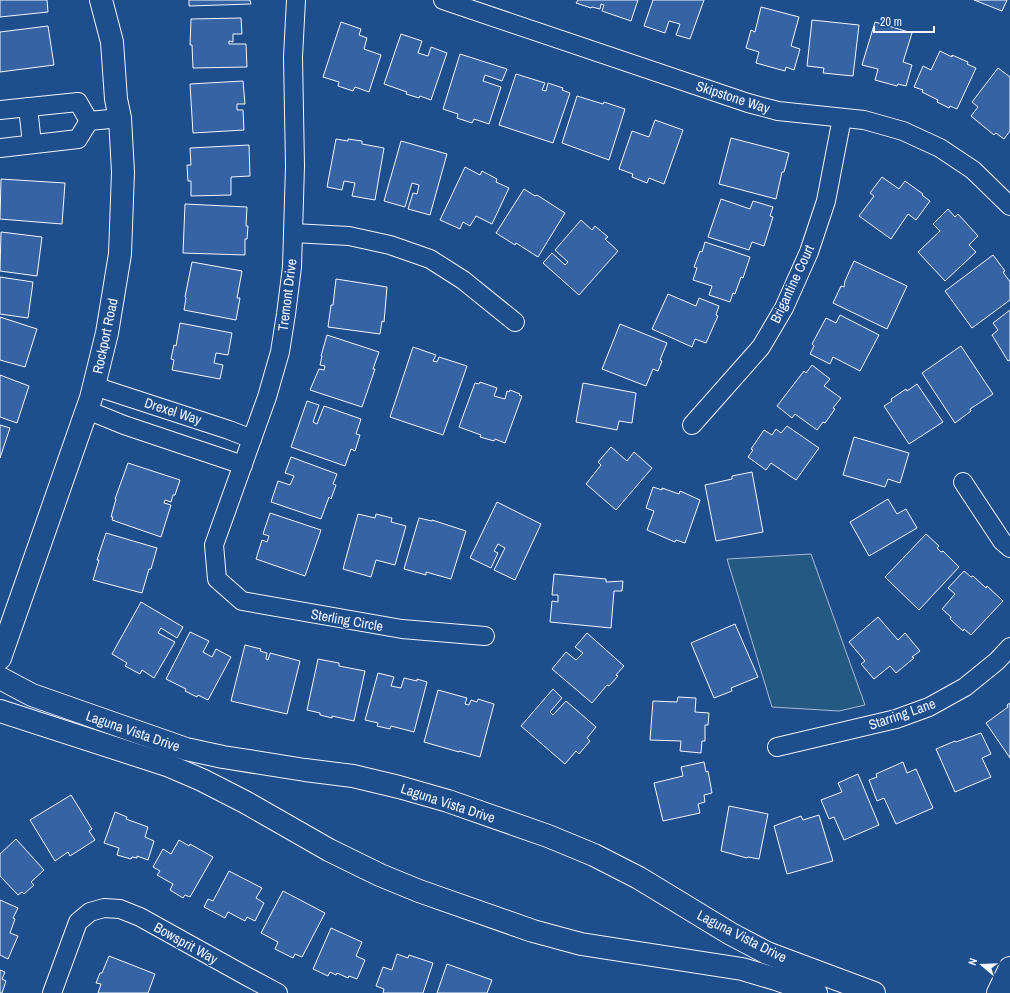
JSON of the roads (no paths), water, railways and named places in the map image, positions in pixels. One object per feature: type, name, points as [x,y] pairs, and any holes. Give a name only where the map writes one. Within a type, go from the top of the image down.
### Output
[{"type":"street","name":"Rockport Road","points":[[0,658],[87,410],[107,333],[120,254],[123,172],[120,118],[116,99],[112,42],[101,0]]},
{"type":"street","name":"Tremont Drive","points":[[217,579],[214,545],[243,465],[280,352],[292,268],[295,166],[293,57],[296,0]]},
{"type":"street","name":"Skipstone Way","points":[[443,0],[748,103],[778,111],[864,120],[903,131],[940,148],[973,170],[1010,206]]},
{"type":"street","points":[[0,110],[78,102],[89,121]]},
{"type":"street","points":[[28,107],[32,144]]},
{"type":"street","points":[[89,121],[120,118]]},
{"type":"street","name":"Brigantine Court","points":[[692,425],[761,346],[784,308],[809,252],[826,201],[842,118]]},
{"type":"street","points":[[0,148],[78,139],[89,121]]},
{"type":"street","points":[[293,233],[349,236],[390,245],[430,259],[464,280],[516,322]]},
{"type":"street","name":"Drexel Way","points":[[94,386],[252,438]]},
{"type":"street","name":"Drexel Way","points":[[87,410],[124,425],[243,465]]},
{"type":"street","points":[[169,440],[177,413]]},
{"type":"street","points":[[963,482],[1002,541],[1010,548]]},
{"type":"street","name":"Sterling Circle","points":[[217,579],[242,601],[402,630],[485,636]]},
{"type":"street","name":"Starring Lane","points":[[778,747],[866,727],[896,719],[929,707],[965,687],[997,661],[1010,647]]},
{"type":"street","name":"Laguna Vista Drive","points":[[0,678],[32,695],[186,749],[223,757],[353,776],[376,781],[448,801],[548,836],[594,855],[639,878],[731,934],[767,953],[874,993]]},
{"type":"street","name":"Laguna Vista Drive","points":[[0,711],[174,768],[202,780],[245,802],[329,850],[380,875],[419,891],[533,931],[581,944],[742,969],[816,993]]},
{"type":"street","name":"Bowsprit Way","points":[[52,993],[78,922],[90,912],[104,908],[120,909],[140,917],[278,993]]},
{"type":"street","points":[[998,993],[1010,968]]}]
